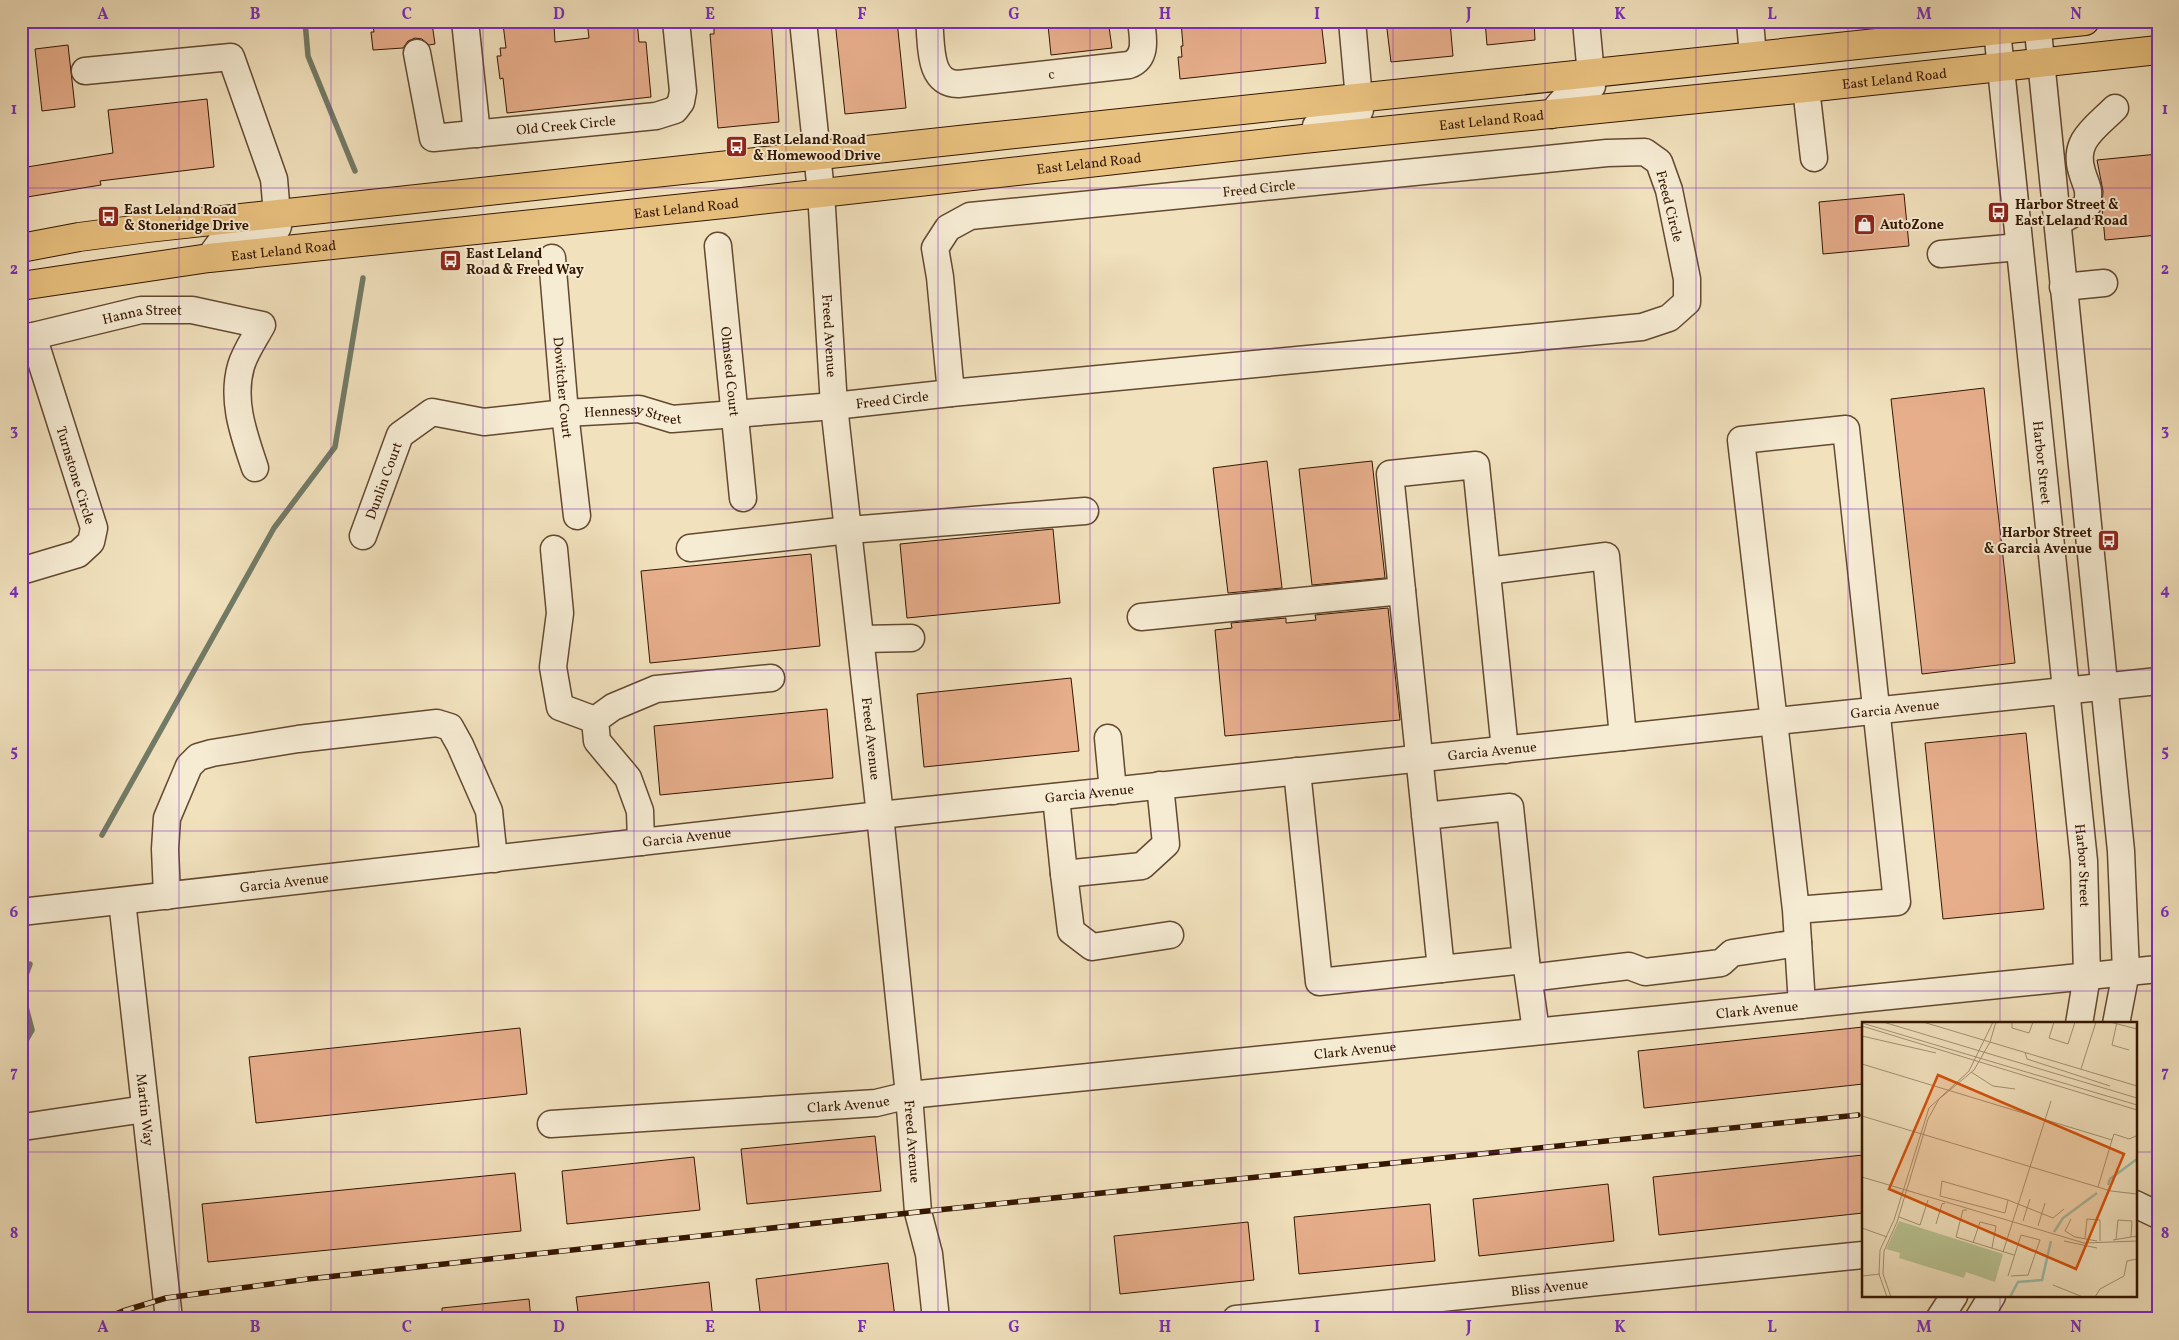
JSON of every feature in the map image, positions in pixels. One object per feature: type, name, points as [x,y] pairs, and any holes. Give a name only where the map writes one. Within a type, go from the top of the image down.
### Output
[{"type":"main road","points":[[21,248],[112,232],[1753,56],[1996,26],[2085,21]]},
{"type":"main road","name":"East Leland Road","points":[[21,286],[209,258],[733,203],[1304,139],[1551,115],[2158,50]]},
{"type":"street","points":[[416,53],[433,138],[477,134],[465,21]]},
{"type":"street","name":"Old Creek Circle","points":[[477,134],[671,112],[681,102],[683,91],[676,21]]},
{"type":"street","name":"Freed Avenue","points":[[803,21],[821,192],[834,406],[880,815],[909,1095],[918,1212],[929,1254],[936,1319]]},
{"type":"street","name":"c","points":[[929,21],[934,64],[940,77],[948,82],[958,84],[1124,66],[1137,61],[1142,53],[1141,21]]},
{"type":"street","points":[[1304,139],[1314,126],[1355,118],[1360,110],[1352,21]]},
{"type":"street","points":[[1551,115],[1567,95],[1588,90],[1592,86],[1586,21]]},
{"type":"street","points":[[1750,21],[1753,56]]},
{"type":"street","points":[[2038,24],[2103,687],[2121,851],[2126,972],[2116,1022]]},
{"type":"street","name":"Harbor Street","points":[[1996,26],[2084,861],[2087,976],[2079,1022]]},
{"type":"street","points":[[85,71],[231,57],[274,179],[278,226],[274,233],[263,237],[224,241],[216,246],[209,258]]},
{"type":"street","points":[[1806,88],[1814,158]]},
{"type":"street","points":[[2058,222],[2087,206],[2089,189],[2079,160],[2080,148],[2084,138],[2115,108]]},
{"type":"street","name":"Freed Circle","points":[[834,406],[950,393],[1642,327],[1670,318],[1687,302],[1687,279],[1669,190],[1660,162],[1645,152],[1607,153],[970,216],[948,228],[935,248],[940,277],[950,393]]},
{"type":"street","name":"Olmsted Court","points":[[718,246],[743,498]]},
{"type":"street","points":[[1940,254],[2018,247]]},
{"type":"street","name":"Dowitcher Court","points":[[552,258],[565,413],[577,516]]},
{"type":"street","points":[[2063,287],[2104,283]]},
{"type":"street","name":"Hanna Street","points":[[27,337],[141,310],[192,310],[262,325],[241,366],[237,399],[241,424],[254,468]]},
{"type":"street","name":"Turnstone Circle","points":[[21,571],[78,554],[91,542],[94,528],[27,337]]},
{"type":"street","name":"Hennessy Street","points":[[432,412],[484,422],[565,413],[639,409],[672,419],[834,406]]},
{"type":"street","name":"Dunlin Court","points":[[363,536],[400,435],[432,412]]},
{"type":"street","points":[[1796,910],[1897,902],[1846,429],[1741,440],[1796,910],[1802,1005]]},
{"type":"street","points":[[1441,969],[1390,474],[1476,465],[1505,750]]},
{"type":"street","points":[[690,548],[849,530],[1085,511]]},
{"type":"street","points":[[554,549],[560,612],[553,667],[560,707],[595,720]]},
{"type":"street","points":[[1487,571],[1606,556],[1623,737]]},
{"type":"street","points":[[1141,617],[1402,591]]},
{"type":"street","points":[[861,639],[911,638]]},
{"type":"street","points":[[595,720],[613,707],[656,689],[771,678]]},
{"type":"street","name":"Garcia Avenue","points":[[21,912],[880,815],[2158,681]]},
{"type":"street","points":[[595,720],[597,741],[628,778],[640,811],[641,842]]},
{"type":"street","points":[[167,896],[167,818],[189,766],[198,758],[212,753],[298,739],[437,723],[450,727],[489,811],[494,859]]},
{"type":"street","points":[[1108,738],[1113,791]]},
{"type":"street","points":[[1297,771],[1319,982],[1441,969],[1629,966],[1645,972],[1721,963],[1732,953],[1798,943]]},
{"type":"street","points":[[1064,874],[1142,866],[1166,844],[1160,786]]},
{"type":"street","points":[[1056,797],[1070,931],[1092,946],[1170,935]]},
{"type":"street","points":[[1425,816],[1510,806],[1527,969],[1536,1031]]},
{"type":"street","name":"Martin Way","points":[[122,901],[169,1319]]},
{"type":"street","name":"Clark Avenue","points":[[551,1124],[876,1103],[909,1095],[2158,969]]},
{"type":"street","points":[[30,1126],[145,1110]]},
{"type":"street","points":[[2136,1204],[2158,1215]]},
{"type":"street","points":[[2136,1223],[2158,1221]]},
{"type":"street","name":"Bliss Avenue","points":[[1236,1319],[1862,1255]]},
{"type":"street","points":[[1940,1319],[1953,1298]]},
{"type":"street","points":[[1978,1319],[1991,1298]]},
{"type":"building","points":[[372,21],[432,23],[435,44],[429,45],[422,39],[415,38],[408,41],[403,48],[373,50],[371,32],[374,32]]},
{"type":"building","points":[[550,21],[551,25],[554,25],[555,42],[589,38],[587,21],[637,21],[639,42],[646,42],[651,97],[507,113],[503,78],[500,79],[497,56],[501,56],[500,48],[506,48],[503,24]]},
{"type":"building","points":[[771,21],[779,122],[718,128],[710,34],[714,34],[714,26]]},
{"type":"building","points":[[835,21],[897,21],[906,108],[845,114]]},
{"type":"building","points":[[1081,21],[1105,21],[1106,27],[1109,27],[1112,48],[1051,55],[1048,25]]},
{"type":"building","points":[[1181,21],[1321,21],[1326,63],[1180,79],[1178,57],[1182,57],[1181,46],[1183,46]]},
{"type":"building","points":[[1386,21],[1420,21],[1420,25],[1450,22],[1453,56],[1391,62]]},
{"type":"building","points":[[1485,21],[1534,21],[1535,40],[1487,45]]},
{"type":"building","points":[[68,45],[75,107],[42,111],[35,49]]},
{"type":"building","points":[[207,99],[214,167],[100,181],[101,185],[21,198],[21,168],[113,153],[108,110]]},
{"type":"building","points":[[2158,154],[2158,235],[2105,240],[2102,208],[2103,191],[2097,160]]},
{"type":"building","name":"AutoZone","points":[[1904,194],[1909,246],[1823,254],[1819,202]]},
{"type":"building","points":[[1984,388],[2015,663],[1922,674],[1891,399]]},
{"type":"building","points":[[1267,461],[1282,588],[1228,593],[1213,468]]},
{"type":"building","points":[[1372,461],[1385,578],[1312,585],[1299,469]]},
{"type":"building","points":[[1053,529],[1060,603],[907,618],[900,544]]},
{"type":"building","points":[[811,554],[820,646],[650,663],[641,571]]},
{"type":"building","points":[[1388,608],[1400,720],[1225,736],[1215,630],[1232,628],[1231,623],[1286,618],[1286,623],[1316,620],[1315,615]]},
{"type":"building","points":[[1071,678],[1079,751],[924,767],[917,694]]},
{"type":"building","points":[[827,709],[833,778],[660,795],[654,726]]},
{"type":"building","points":[[2026,733],[2044,909],[1943,919],[1925,743]]},
{"type":"building","points":[[1862,1027],[1862,1084],[1644,1108],[1638,1051]]},
{"type":"building","points":[[520,1028],[527,1094],[256,1123],[249,1057]]},
{"type":"building","points":[[875,1136],[881,1191],[747,1204],[741,1149]]},
{"type":"building","points":[[1862,1155],[1862,1213],[1659,1235],[1653,1177]]},
{"type":"building","points":[[694,1157],[700,1210],[567,1224],[562,1171]]},
{"type":"building","points":[[515,1173],[521,1231],[208,1262],[202,1204]]},
{"type":"building","points":[[1608,1184],[1614,1241],[1479,1256],[1473,1199]]},
{"type":"building","points":[[1430,1204],[1435,1261],[1299,1274],[1294,1217]]},
{"type":"building","points":[[1248,1222],[1254,1280],[1120,1294],[1114,1236]]},
{"type":"building","points":[[888,1263],[895,1317],[761,1319],[756,1279]]},
{"type":"building","points":[[709,1282],[713,1319],[579,1319],[576,1297]]},
{"type":"building","points":[[529,1299],[531,1319],[442,1319],[442,1308]]},
{"type":"waterway","points":[[305,21],[308,56],[355,171]]},
{"type":"waterway","points":[[102,835],[274,528],[335,447],[363,278]]},
{"type":"waterway","points":[[21,1049],[32,1030],[21,988],[30,964]]},
{"type":"railway","points":[[103,1319],[166,1298],[308,1279],[918,1212],[1858,1115]]},
{"type":"place","name":"East Leland Road & Homewood Drive","points":[[737,147]]},
{"type":"place","name":"Harbor Street & East Leland Road","points":[[1999,212]]},
{"type":"place","name":"East Leland Road & Stoneridge Drive","points":[[108,217]]},
{"type":"place","name":"AutoZone","points":[[1864,224]]},
{"type":"place","name":"East Leland Road & Freed Way","points":[[450,261]]},
{"type":"place","name":"Harbor Street & Garcia Avenue","points":[[2108,540]]}]
